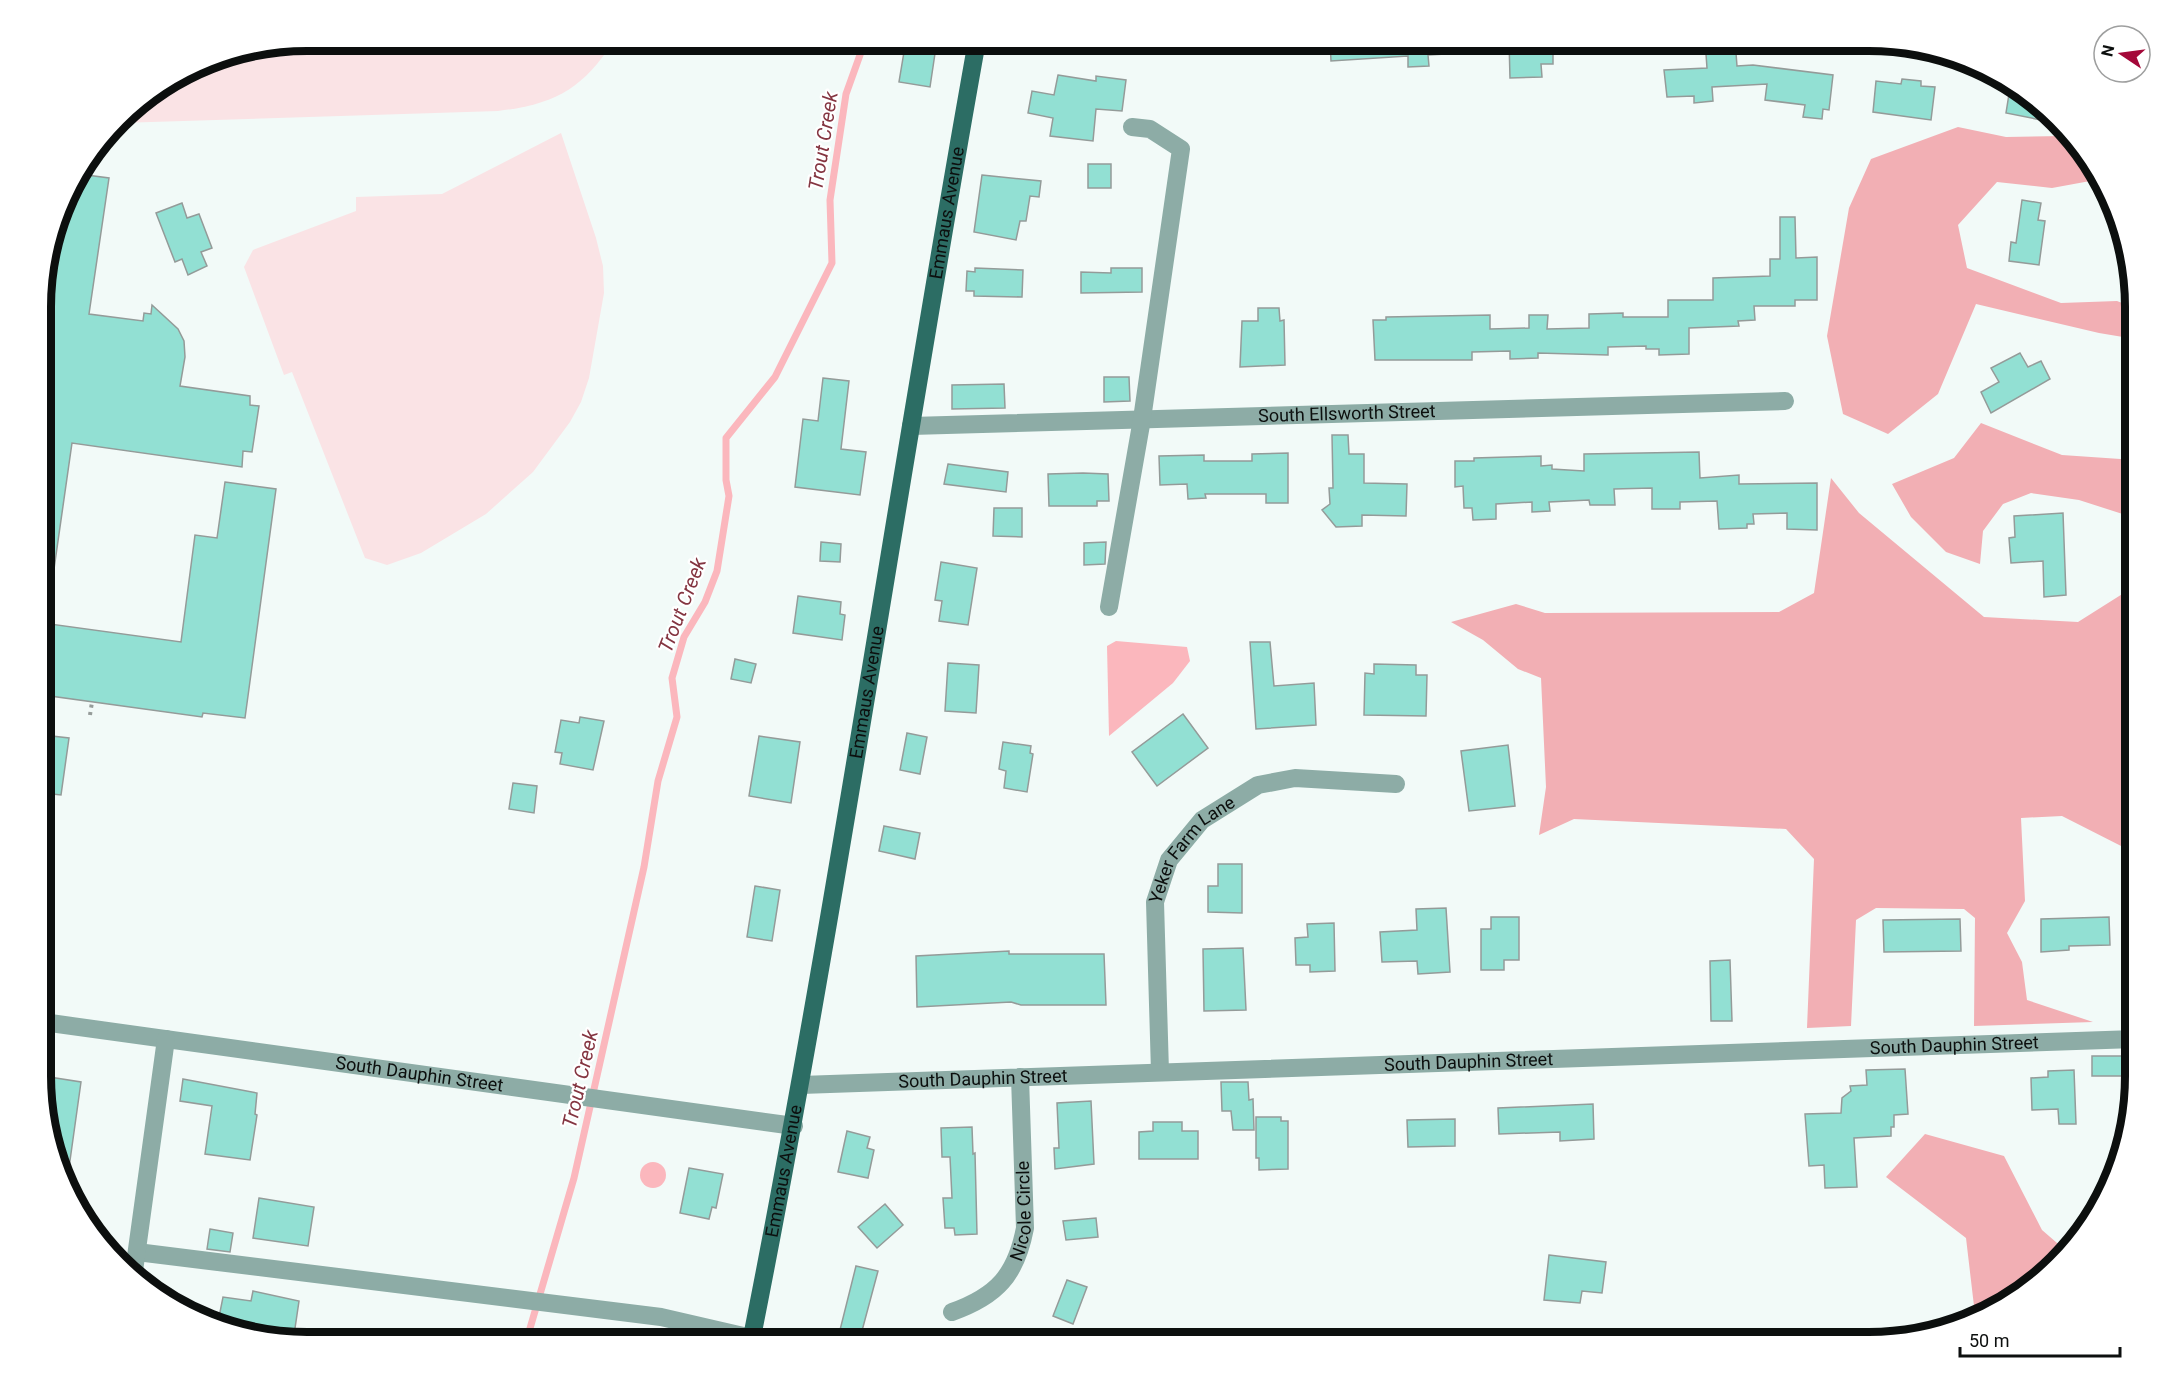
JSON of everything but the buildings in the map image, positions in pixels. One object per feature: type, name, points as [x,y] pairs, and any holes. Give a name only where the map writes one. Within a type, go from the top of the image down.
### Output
[{"type":"main road","name":"Emmaus Avenue","points":[[753,1332],[794,1126],[975,51]]},
{"type":"street","points":[[1109,607],[1142,419],[1181,149],[1150,129],[1132,127]]},
{"type":"street","name":"South Ellsworth Street","points":[[911,426],[1785,401]]},
{"type":"street","name":"Yeker Farm Lane","points":[[1160,1072],[1155,902],[1169,860],[1202,820],[1258,786],[1295,778],[1396,784]]},
{"type":"street","name":"South Dauphin Street","points":[[51,1024],[794,1126]]},
{"type":"street","points":[[135,1265],[166,1039]]},
{"type":"street","name":"South Dauphin Street","points":[[801,1085],[2125,1040]]},
{"type":"street","name":"Nicole Circle","points":[[952,1312],[976,1303],[994,1290],[1009,1273],[1021,1250],[1025,1228],[1020,1077]]},
{"type":"street","points":[[137,1252],[422,1286],[524,1302],[661,1317],[720,1332]]},
{"type":"path","points":[[90,715],[92,702]]},
{"type":"shaded area","points":[[307,51],[607,51],[591,71],[566,91],[536,104],[498,111],[130,123],[165,94],[194,77],[241,60],[274,53]]},
{"type":"shaded area","points":[[1958,127],[2006,137],[2059,136],[2092,181],[2052,188],[1997,182],[1958,225],[1967,268],[2061,303],[2117,301],[2125,304],[2125,337],[1976,304],[1938,394],[1888,434],[1843,414],[1827,336],[1849,208],[1871,159]]},
{"type":"shaded area","points":[[561,133],[603,266],[604,293],[589,378],[581,402],[570,422],[533,472],[486,514],[421,553],[387,565],[365,558],[292,372],[284,375],[244,267],[253,250],[356,211],[356,197],[442,194]]},
{"type":"shaded area","points":[[1981,423],[2062,455],[2125,459],[2125,515],[2079,500],[2031,493],[2003,504],[1983,531],[1980,564],[1946,552],[1911,517],[1892,484],[1954,458]]},
{"type":"shaded area","points":[[1831,478],[1859,513],[1984,617],[2078,622],[2125,592],[2125,848],[2062,816],[2021,818],[2025,901],[2007,933],[2022,962],[2027,1000],[2093,1022],[1974,1026],[1975,918],[1964,909],[1876,908],[1856,920],[1851,1026],[1807,1028],[1814,859],[1786,829],[1574,819],[1539,835],[1546,787],[1541,678],[1518,669],[1483,640],[1451,622],[1516,604],[1545,613],[1779,612],[1814,593]]},
{"type":"shaded area","points":[[1116,641],[1187,647],[1190,661],[1173,683],[1109,736],[1107,646]]},
{"type":"shaded area","points":[[1925,1134],[2004,1156],[2042,1230],[2060,1246],[2038,1268],[2011,1289],[1968,1312],[1974,1306],[1966,1238],[1886,1177]]},
{"type":"shaded area","points":[[653,1162],[662,1166],[666,1175],[662,1184],[653,1188],[644,1184],[640,1175],[644,1166]]},
{"type":"waterway","name":"Trout Creek","points":[[529,1332],[574,1178],[644,867],[658,781],[677,717],[672,678],[684,637],[705,602],[717,571],[729,496],[726,480],[726,438],[775,377],[832,263],[830,200],[846,94],[861,51]]}]
